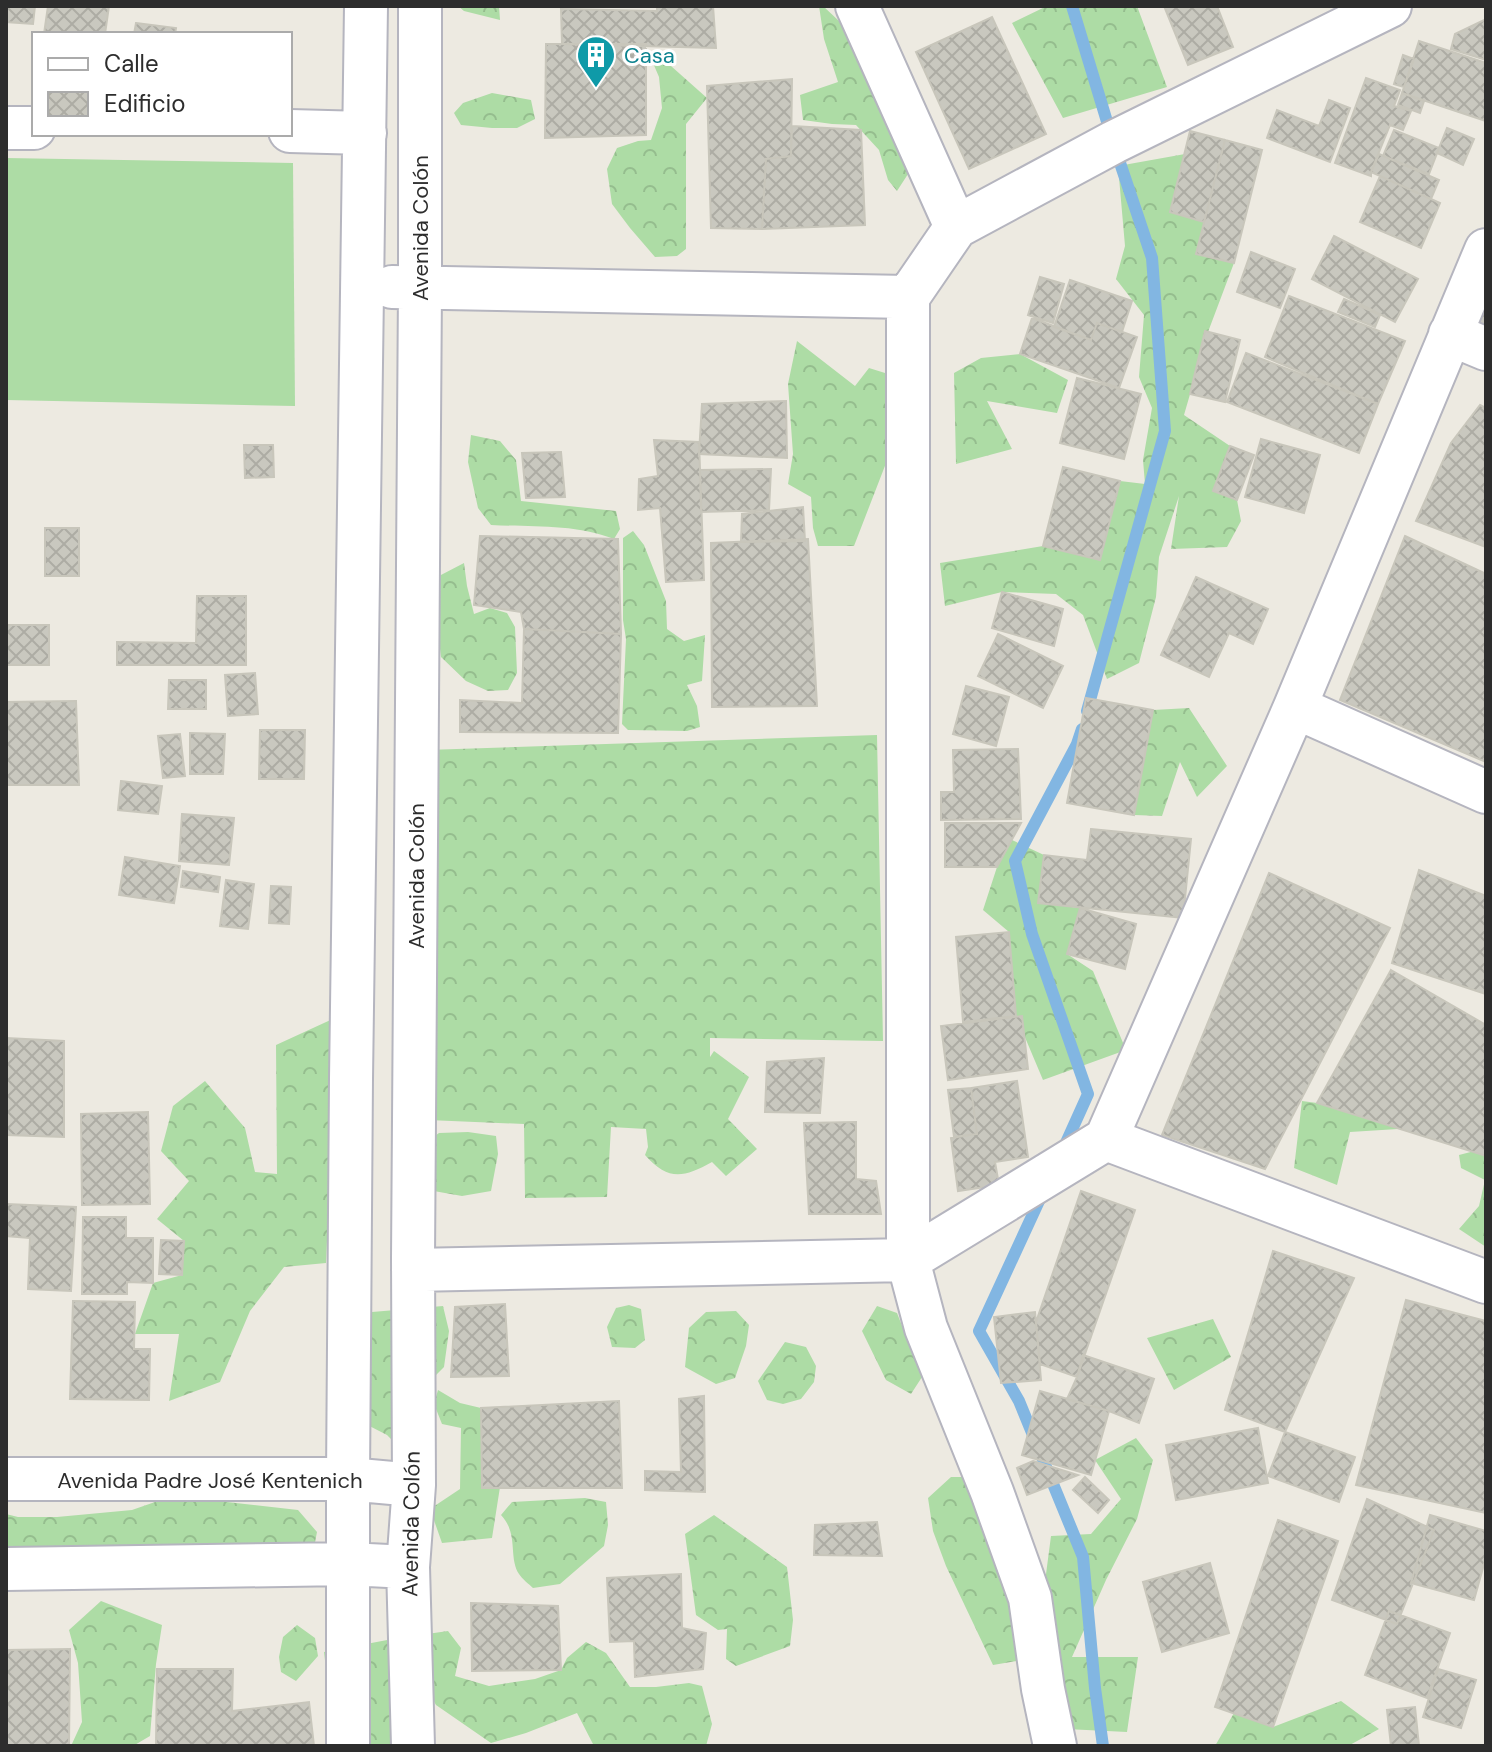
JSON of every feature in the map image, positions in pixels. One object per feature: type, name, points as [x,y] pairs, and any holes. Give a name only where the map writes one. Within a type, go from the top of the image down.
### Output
[{"type":"street","points":[[348,1746],[351,1079],[366,6]]},
{"type":"street","name":"Avenida Colón","points":[[413,1746],[408,1567],[414,1485],[420,6]]},
{"type":"street","points":[[857,6],[956,227]]},
{"type":"street","points":[[1055,1746],[1030,1598],[992,1492],[926,1328],[908,1260],[908,297],[956,227],[1114,142],[1390,6]]},
{"type":"street","points":[[6,128],[32,128]]},
{"type":"street","points":[[292,131],[365,133]]},
{"type":"street","points":[[413,1270],[908,1260],[1106,1139],[1295,707],[1468,342],[1486,250]]},
{"type":"street","points":[[363,287],[908,297]]},
{"type":"street","points":[[1295,707],[1486,792]]},
{"type":"street","points":[[1106,1139],[1486,1282]]},
{"type":"street","name":"Avenida Padre José Kentenich","points":[[6,1479],[348,1479],[414,1485]]},
{"type":"street","points":[[6,1569],[348,1564],[408,1567]]},
{"type":"green space","points":[[458,6],[499,6],[500,20],[464,11]]},
{"type":"green space","points":[[819,6],[839,21],[898,137],[908,174],[897,191],[888,180],[879,150],[856,125],[803,120],[800,95],[838,82],[824,39]]},
{"type":"green space","points":[[1047,6],[1137,6],[1167,87],[1063,118],[1012,23]]},
{"type":"green space","points":[[662,58],[707,98],[686,124],[686,249],[677,256],[655,257],[612,204],[607,169],[617,148],[651,140],[662,108],[659,77],[653,63]]},
{"type":"green space","points":[[492,93],[531,100],[535,119],[517,128],[461,125],[454,113],[463,103]]},
{"type":"green space","points":[[1185,154],[1170,212],[1204,222],[1196,254],[1234,263],[1208,332],[1184,415],[1230,446],[1213,491],[1237,500],[1241,521],[1227,547],[1171,549],[1179,496],[1159,557],[1156,597],[1139,663],[1107,679],[1083,615],[1056,594],[1002,592],[945,606],[940,563],[1043,546],[1120,481],[1145,484],[1143,460],[1152,408],[1139,377],[1144,315],[1116,279],[1125,246],[1118,166]]},
{"type":"green space","points":[[6,158],[293,163],[295,406],[6,400]]},
{"type":"green space","points":[[797,341],[855,386],[869,368],[885,373],[900,427],[854,546],[818,546],[813,528],[811,497],[788,484],[793,454],[788,384]]},
{"type":"green space","points":[[1020,354],[1068,380],[1057,413],[987,401],[1012,449],[956,464],[954,373],[981,358]]},
{"type":"green space","points":[[471,435],[500,441],[516,460],[521,501],[616,511],[620,529],[614,539],[569,529],[491,525],[478,508],[468,462]]},
{"type":"green space","points":[[633,531],[644,545],[666,601],[667,629],[684,641],[705,635],[702,681],[687,685],[697,706],[700,727],[687,731],[628,730],[622,724],[626,639],[623,620],[623,538]]},
{"type":"green space","points":[[464,563],[474,614],[490,608],[507,613],[515,627],[517,673],[508,690],[488,691],[466,681],[441,657],[434,601],[439,576]]},
{"type":"green space","points":[[1189,708],[1227,766],[1197,797],[1180,762],[1162,816],[1134,815],[1153,710]]},
{"type":"green space","points":[[877,735],[883,1041],[710,1038],[710,1057],[714,1051],[749,1077],[728,1119],[757,1149],[726,1176],[712,1162],[684,1174],[669,1173],[645,1155],[648,1147],[646,1129],[611,1127],[607,1197],[525,1198],[524,1124],[428,1120],[426,750]]},
{"type":"green space","points":[[1012,840],[1044,855],[1039,903],[1080,908],[1067,954],[1093,971],[1126,1050],[1043,1080],[1016,1016],[1009,932],[983,910],[997,867]]},
{"type":"green space","points":[[337,1017],[326,1263],[284,1267],[250,1311],[220,1382],[169,1401],[179,1334],[135,1334],[153,1283],[182,1275],[184,1241],[157,1219],[189,1181],[161,1151],[173,1106],[205,1081],[245,1128],[255,1172],[277,1174],[276,1045]]},
{"type":"green space","points":[[1378,1094],[1398,1129],[1350,1132],[1337,1185],[1294,1168],[1302,1101],[1347,1107]]},
{"type":"green space","points":[[468,1132],[496,1136],[498,1154],[491,1191],[462,1196],[428,1190],[418,1148],[439,1133]]},
{"type":"green space","points":[[1486,1148],[1486,1247],[1459,1229],[1479,1206],[1485,1180],[1461,1168],[1459,1155]]},
{"type":"green space","points":[[629,1305],[641,1309],[645,1340],[635,1348],[612,1347],[607,1327],[616,1308]]},
{"type":"green space","points":[[443,1306],[449,1331],[444,1367],[432,1379],[398,1446],[387,1435],[348,1415],[349,1319],[372,1312]]},
{"type":"green space","points":[[877,1306],[897,1313],[922,1377],[911,1394],[886,1380],[862,1331]]},
{"type":"green space","points":[[736,1311],[749,1325],[746,1346],[735,1378],[716,1384],[685,1367],[689,1328],[706,1312]]},
{"type":"green space","points":[[1213,1319],[1231,1357],[1174,1390],[1147,1338]]},
{"type":"green space","points":[[785,1342],[806,1347],[816,1366],[814,1382],[801,1399],[783,1404],[767,1400],[758,1381]]},
{"type":"green space","points":[[438,1390],[460,1403],[481,1408],[482,1487],[500,1487],[492,1538],[442,1543],[430,1509],[460,1489],[461,1428],[442,1424],[434,1404]]},
{"type":"green space","points":[[1136,1438],[1153,1460],[1137,1519],[1072,1657],[1138,1657],[1127,1732],[1066,1729],[1037,1643],[1051,1536],[1091,1534],[1121,1499],[1095,1460]]},
{"type":"green space","points":[[951,1477],[973,1477],[1032,1613],[1022,1660],[993,1665],[946,1566],[933,1531],[928,1498]]},
{"type":"green space","points":[[191,1498],[298,1510],[317,1532],[309,1573],[6,1573],[6,1514],[57,1517],[132,1510],[155,1502]]},
{"type":"green space","points":[[585,1498],[606,1502],[608,1525],[604,1546],[560,1584],[533,1588],[520,1576],[516,1567],[510,1530],[501,1515],[512,1502]]},
{"type":"green space","points":[[714,1515],[787,1567],[793,1620],[790,1646],[736,1666],[726,1659],[727,1629],[718,1630],[696,1615],[685,1534]]},
{"type":"green space","points":[[101,1601],[162,1625],[150,1736],[133,1746],[71,1746],[82,1722],[78,1663],[69,1630]]},
{"type":"green space","points":[[297,1625],[315,1638],[318,1656],[296,1681],[281,1672],[279,1657],[283,1637]]},
{"type":"green space","points":[[448,1631],[461,1648],[455,1676],[489,1686],[535,1679],[561,1670],[567,1658],[586,1642],[606,1653],[630,1687],[689,1683],[702,1686],[712,1724],[706,1746],[594,1746],[577,1713],[491,1743],[436,1705],[416,1670],[427,1634]]},
{"type":"green space","points":[[403,1637],[404,1746],[335,1746],[324,1652]]},
{"type":"green space","points":[[1341,1701],[1379,1729],[1348,1746],[1215,1746],[1234,1713],[1273,1727]]},
{"type":"building","points":[[6,6],[35,6],[33,24],[6,22]]},
{"type":"building","points":[[48,6],[109,6],[105,32],[44,32]]},
{"type":"building","points":[[657,6],[713,6],[716,48],[562,44],[561,9],[657,11]]},
{"type":"building","points":[[1164,6],[1217,6],[1233,47],[1188,65]]},
{"type":"building","points":[[992,17],[1046,134],[969,169],[916,52]]},
{"type":"building","points":[[1486,19],[1486,60],[1451,49],[1455,34]]},
{"type":"building","points":[[136,23],[176,28],[175,32],[134,32]]},
{"type":"building","points":[[1419,41],[1486,63],[1486,121],[1402,93]]},
{"type":"building","name":"Casa","points":[[546,44],[646,44],[646,135],[545,138]]},
{"type":"building","points":[[1403,55],[1414,59],[1404,87],[1394,84]]},
{"type":"building","points":[[1366,78],[1400,90],[1394,106],[1411,111],[1403,130],[1390,125],[1371,176],[1335,163]]},
{"type":"building","points":[[792,79],[791,156],[766,159],[762,229],[711,228],[707,86]]},
{"type":"building","points":[[1402,93],[1424,101],[1420,113],[1398,105]]},
{"type":"building","points":[[1329,100],[1350,108],[1330,162],[1267,138],[1277,110],[1319,126]]},
{"type":"building","points":[[792,126],[861,130],[865,225],[762,229],[766,159],[791,156]]},
{"type":"building","points":[[1447,128],[1474,139],[1463,165],[1437,153]]},
{"type":"building","points":[[1394,130],[1439,148],[1429,174],[1383,156]]},
{"type":"building","points":[[1190,131],[1225,140],[1204,222],[1170,212]]},
{"type":"building","points":[[1225,140],[1262,150],[1234,263],[1196,254]]},
{"type":"building","points":[[1379,154],[1439,180],[1431,199],[1371,172]]},
{"type":"building","points":[[1380,176],[1440,203],[1421,248],[1360,222]]},
{"type":"building","points":[[1334,236],[1418,279],[1395,322],[1312,279]]},
{"type":"building","points":[[1251,252],[1295,269],[1280,308],[1237,292]]},
{"type":"building","points":[[1040,277],[1064,284],[1053,323],[1028,315]]},
{"type":"building","points":[[1070,280],[1132,301],[1122,332],[1097,323],[1091,340],[1054,327]]},
{"type":"building","points":[[1289,296],[1405,341],[1378,404],[1265,357]]},
{"type":"building","points":[[1344,299],[1380,315],[1375,327],[1338,312]]},
{"type":"building","points":[[1486,308],[1486,332],[1475,327]]},
{"type":"building","points":[[1032,318],[1091,340],[1097,323],[1137,337],[1119,388],[1020,354]]},
{"type":"building","points":[[1205,331],[1240,340],[1225,402],[1190,394]]},
{"type":"building","points":[[1246,353],[1378,404],[1359,453],[1227,402]]},
{"type":"building","points":[[1077,378],[1141,394],[1124,459],[1060,443]]},
{"type":"building","points":[[786,401],[787,458],[699,454],[702,404]]},
{"type":"building","points":[[1480,405],[1486,408],[1486,547],[1416,521],[1451,443]]},
{"type":"building","points":[[1261,439],[1320,455],[1304,513],[1245,497]]},
{"type":"building","points":[[654,440],[699,442],[704,580],[666,582],[660,508],[638,510],[639,479],[658,476]]},
{"type":"building","points":[[244,445],[273,445],[274,477],[245,478]]},
{"type":"building","points":[[1230,446],[1254,455],[1237,500],[1213,491]]},
{"type":"building","points":[[561,452],[565,497],[526,498],[522,453]]},
{"type":"building","points":[[1063,467],[1120,481],[1100,560],[1043,546]]},
{"type":"building","points":[[771,469],[769,510],[701,512],[700,470]]},
{"type":"building","points":[[803,507],[805,541],[741,542],[742,514]]},
{"type":"building","points":[[45,528],[79,528],[79,576],[45,576]]},
{"type":"building","points":[[480,536],[618,539],[621,634],[524,629],[521,612],[474,605]]},
{"type":"building","points":[[1405,536],[1486,574],[1486,762],[1340,700]]},
{"type":"building","points":[[808,539],[817,706],[712,707],[711,543]]},
{"type":"building","points":[[1196,577],[1268,609],[1253,644],[1229,633],[1209,677],[1161,655]]},
{"type":"building","points":[[1002,592],[1063,609],[1054,646],[992,628]]},
{"type":"building","points":[[197,596],[246,596],[246,665],[117,665],[117,642],[196,643]]},
{"type":"building","points":[[6,625],[49,625],[49,665],[6,665]]},
{"type":"building","points":[[524,629],[621,634],[618,733],[460,732],[460,700],[522,703]]},
{"type":"building","points":[[998,634],[1063,666],[1043,708],[978,676]]},
{"type":"building","points":[[255,673],[258,714],[228,716],[225,675]]},
{"type":"building","points":[[169,680],[206,680],[206,709],[168,709]]},
{"type":"building","points":[[966,686],[1009,697],[996,746],[953,734]]},
{"type":"building","points":[[1086,698],[1153,710],[1134,815],[1067,803]]},
{"type":"building","points":[[76,701],[79,785],[6,785],[6,702]]},
{"type":"building","points":[[260,730],[305,730],[304,779],[259,779]]},
{"type":"building","points":[[190,733],[225,734],[223,774],[190,774]]},
{"type":"building","points":[[180,734],[185,776],[163,778],[158,736]]},
{"type":"building","points":[[1018,749],[1021,819],[941,820],[941,792],[954,792],[953,750]]},
{"type":"building","points":[[121,781],[162,786],[158,814],[118,810]]},
{"type":"building","points":[[182,814],[234,818],[229,865],[179,861]]},
{"type":"building","points":[[945,823],[1021,823],[997,867],[945,867]]},
{"type":"building","points":[[1091,829],[1191,839],[1183,918],[1038,903],[1044,855],[1087,860]]},
{"type":"building","points":[[125,857],[180,866],[174,903],[119,895]]},
{"type":"building","points":[[1419,870],[1486,896],[1486,994],[1392,963]]},
{"type":"building","points":[[183,871],[220,877],[218,892],[181,887]]},
{"type":"building","points":[[1269,873],[1390,928],[1265,1169],[1162,1135]]},
{"type":"building","points":[[226,880],[254,884],[248,929],[220,926]]},
{"type":"building","points":[[271,886],[291,887],[289,924],[269,923]]},
{"type":"building","points":[[1080,908],[1136,924],[1125,969],[1067,954]]},
{"type":"building","points":[[1009,932],[1016,1016],[963,1022],[956,937]]},
{"type":"building","points":[[1391,970],[1486,1025],[1486,1156],[1317,1103]]},
{"type":"building","points":[[1022,1016],[1028,1069],[948,1080],[941,1026]]},
{"type":"building","points":[[6,1038],[64,1041],[64,1137],[6,1135]]},
{"type":"building","points":[[824,1058],[820,1113],[765,1112],[767,1062]]},
{"type":"building","points":[[1017,1081],[1028,1157],[995,1162],[999,1185],[958,1191],[951,1138],[977,1134],[971,1088]]},
{"type":"building","points":[[971,1088],[977,1134],[954,1137],[948,1090]]},
{"type":"building","points":[[148,1112],[150,1204],[82,1205],[81,1114]]},
{"type":"building","points":[[856,1122],[856,1179],[876,1181],[881,1214],[809,1214],[804,1123]]},
{"type":"building","points":[[1081,1191],[1135,1210],[1077,1377],[1040,1364],[1036,1322]]},
{"type":"building","points":[[6,1204],[76,1207],[71,1291],[28,1289],[30,1238],[6,1236]]},
{"type":"building","points":[[83,1217],[126,1217],[126,1238],[153,1238],[153,1283],[127,1282],[127,1294],[82,1294]]},
{"type":"building","points":[[161,1240],[184,1241],[182,1275],[159,1274]]},
{"type":"building","points":[[1273,1251],[1354,1278],[1285,1432],[1225,1410]]},
{"type":"building","points":[[1406,1300],[1486,1321],[1486,1513],[1356,1485]]},
{"type":"building","points":[[73,1301],[135,1302],[134,1349],[150,1349],[149,1400],[70,1399]]},
{"type":"building","points":[[505,1304],[509,1376],[451,1377],[455,1307]]},
{"type":"building","points":[[1035,1312],[1041,1380],[1001,1383],[994,1317]]},
{"type":"building","points":[[1083,1355],[1154,1379],[1139,1423],[1067,1399]]},
{"type":"building","points":[[1040,1391],[1109,1411],[1091,1475],[1022,1455]]},
{"type":"building","points":[[704,1396],[705,1492],[645,1490],[645,1471],[681,1472],[679,1399]]},
{"type":"building","points":[[619,1401],[622,1488],[482,1488],[481,1408]]},
{"type":"building","points":[[1258,1428],[1268,1483],[1176,1500],[1166,1445]]},
{"type":"building","points":[[1285,1432],[1355,1457],[1339,1502],[1268,1476]]},
{"type":"building","points":[[1033,1461],[1078,1475],[1027,1495],[1017,1468]]},
{"type":"building","points":[[1085,1477],[1109,1500],[1098,1513],[1073,1490]]},
{"type":"building","points":[[1367,1499],[1434,1530],[1397,1624],[1332,1600]]},
{"type":"building","points":[[1430,1515],[1486,1531],[1486,1557],[1474,1600],[1411,1583]]},
{"type":"building","points":[[1278,1520],[1338,1541],[1273,1727],[1215,1707]]},
{"type":"building","points":[[877,1522],[882,1556],[814,1555],[815,1525]]},
{"type":"building","points":[[1210,1563],[1229,1633],[1162,1652],[1143,1582]]},
{"type":"building","points":[[681,1574],[682,1628],[706,1633],[703,1669],[635,1677],[634,1641],[610,1642],[607,1578]]},
{"type":"building","points":[[471,1603],[558,1606],[561,1670],[472,1671]]},
{"type":"building","points":[[1389,1611],[1450,1633],[1427,1698],[1365,1675]]},
{"type":"building","points":[[70,1649],[69,1746],[6,1746],[6,1650]]},
{"type":"building","points":[[157,1669],[233,1669],[232,1711],[309,1702],[314,1746],[156,1746]]},
{"type":"building","points":[[1438,1669],[1476,1680],[1461,1728],[1423,1717]]},
{"type":"building","points":[[1415,1707],[1419,1746],[1391,1746],[1387,1710]]},
{"type":"waterway","points":[[1072,6],[1152,258],[1165,431],[1087,711]]},
{"type":"waterway","points":[[1065,1145],[1088,1094],[1032,934],[1015,861],[1082,729]]},
{"type":"waterway","points":[[1039,1201],[979,1331],[1019,1401],[1083,1557],[1103,1746]]},
{"type":"place","name":"Casa","points":[[596,89]]}]
